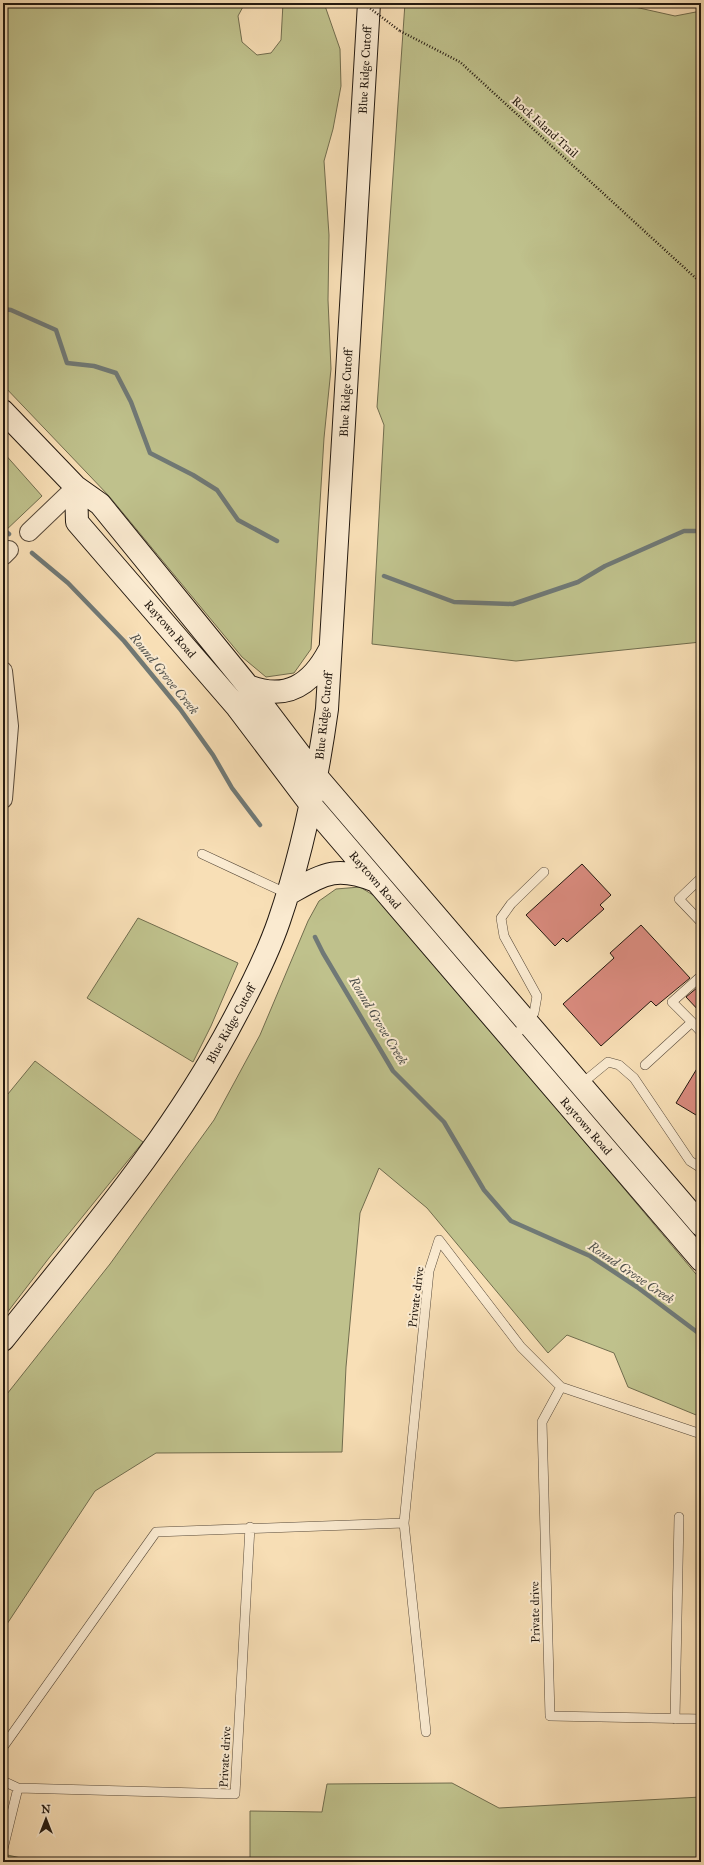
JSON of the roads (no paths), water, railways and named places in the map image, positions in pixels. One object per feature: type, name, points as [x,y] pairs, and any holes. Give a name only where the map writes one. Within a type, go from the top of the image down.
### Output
[{"type":"main road","name":"Blue Ridge Cutoff","points":[[3,1340],[143,1164],[178,1115],[220,1045],[257,976],[279,922],[301,852],[317,777],[327,709],[369,3]]},
{"type":"main road","name":"Raytown Road","points":[[3,411],[76,487],[100,504],[248,686],[317,777],[527,1022],[572,1092],[701,1260]]},
{"type":"main road","name":"Raytown Road","points":[[76,487],[77,522],[237,707],[311,805],[512,1040],[572,1092],[701,1225]]},
{"type":"main road","points":[[248,686],[260,691],[275,692],[301,686],[321,667],[330,650]]},
{"type":"main road","points":[[288,894],[330,874],[345,872],[359,874],[376,881]]},
{"type":"street","points":[[29,532],[76,487]]},
{"type":"street","points":[[3,671],[9,726],[3,799]]},
{"type":"lane","points":[[202,854],[288,894]]},
{"type":"lane","points":[[512,1040],[534,1013],[538,996],[504,936],[501,918],[511,904],[544,872]]},
{"type":"lane","points":[[701,878],[679,899],[701,922]]},
{"type":"lane","points":[[701,976],[672,1002],[701,1032]]},
{"type":"lane","points":[[645,1064],[692,1022]]},
{"type":"lane","points":[[572,1092],[608,1062],[619,1065],[634,1078],[690,1161],[701,1168]]},
{"type":"lane","name":"Private drive","points":[[426,1732],[404,1523],[429,1271],[439,1240],[521,1347],[561,1387],[701,1434]]},
{"type":"lane","name":"Private drive","points":[[561,1387],[542,1422],[550,1716],[701,1719]]},
{"type":"lane","points":[[675,1719],[679,1517]]},
{"type":"lane","points":[[3,1747],[156,1532],[250,1527],[404,1523]]},
{"type":"lane","name":"Private drive","points":[[3,1781],[18,1788],[235,1794],[250,1527]]},
{"type":"lane","points":[[3,1849],[18,1788]]},
{"type":"waterway","points":[[3,309],[11,310],[56,330],[67,363],[94,366],[116,373],[131,402],[150,453],[193,475],[217,490],[238,520],[277,541]]},
{"type":"waterway","name":"Round Grove Creek","points":[[3,529],[9,534]]},
{"type":"waterway","points":[[384,576],[454,602],[513,604],[578,582],[605,566],[684,531],[701,531]]},
{"type":"waterway","name":"Round Grove Creek","points":[[32,553],[68,583],[124,641],[180,709],[213,755],[232,788],[260,825]]},
{"type":"waterway","name":"Round Grove Creek","points":[[315,937],[393,1071],[444,1122],[484,1190],[511,1221],[590,1256],[637,1287],[701,1335]]}]
